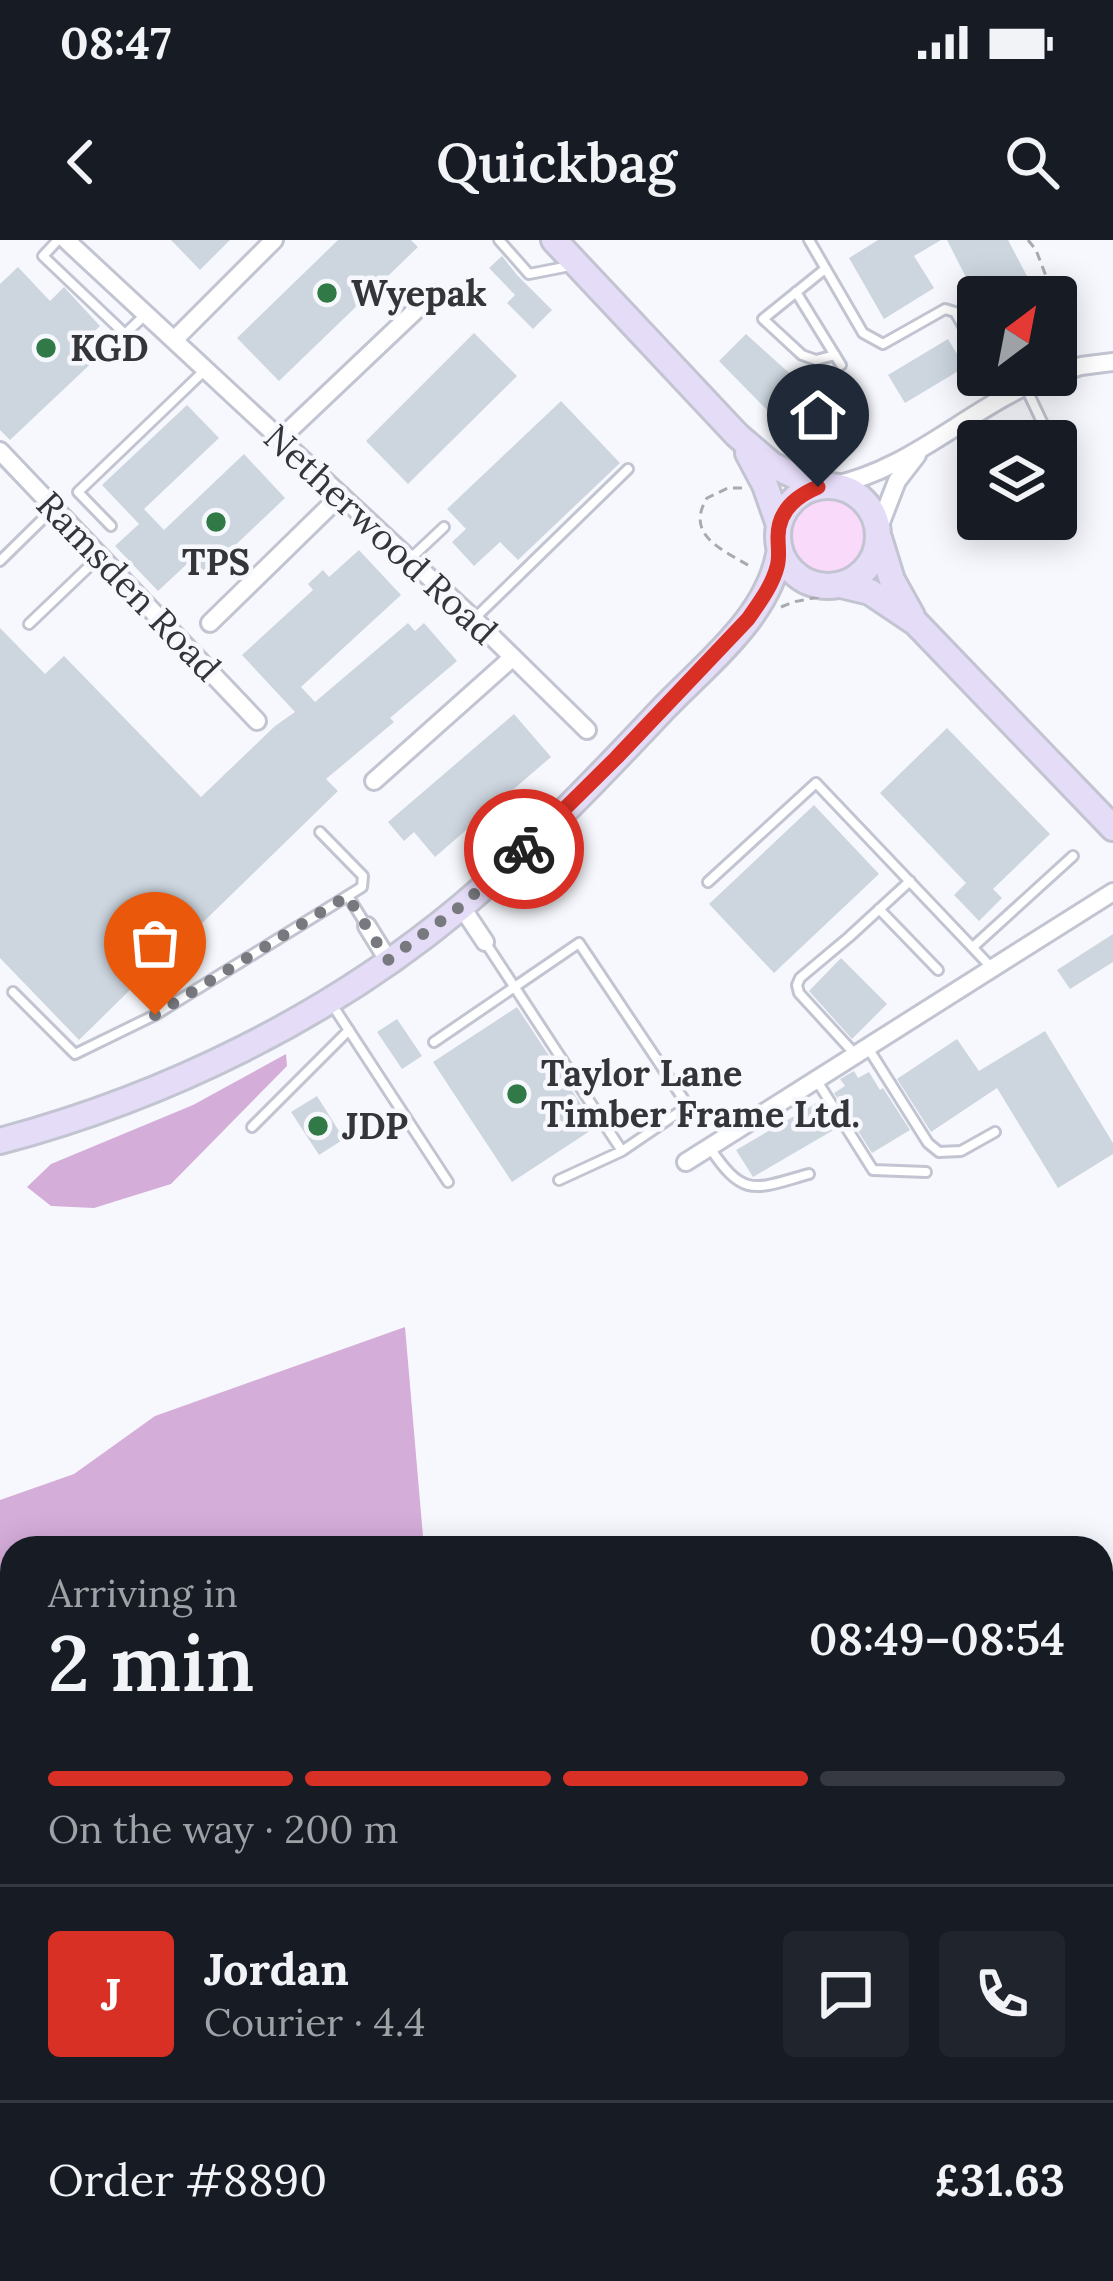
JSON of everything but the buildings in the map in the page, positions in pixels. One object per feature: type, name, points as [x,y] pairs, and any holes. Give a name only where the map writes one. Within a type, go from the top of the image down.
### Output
[{"type":"main road","points":[[554,240],[737,436],[772,465],[854,493],[865,502],[873,513],[892,580],[916,623]]},
{"type":"main road","points":[[737,436],[765,484],[791,571],[829,588],[864,572],[877,550],[878,534]]},
{"type":"main road","points":[[0,1141],[105,1109],[247,1046],[329,1000],[461,906],[616,758],[748,619],[771,581],[790,504],[801,494],[825,486]]},
{"type":"main road","points":[[748,619],[787,595],[829,588],[870,592],[916,623],[1113,828]]},
{"type":"street","name":"Netherwood Road","points":[[62,240],[410,559],[587,730]]},
{"type":"street","points":[[174,340],[274,240]]},
{"type":"street","points":[[280,439],[433,294]]},
{"type":"street","points":[[1077,367],[1113,362]]},
{"type":"street","points":[[825,486],[854,482],[921,450],[1005,396]]},
{"type":"street","points":[[878,534],[897,481],[921,450]]},
{"type":"street","name":"Ramsden Road","points":[[0,451],[257,721]]},
{"type":"street","points":[[210,623],[341,496]]},
{"type":"street","points":[[374,781],[513,657]]},
{"type":"street","points":[[686,1162],[1113,892]]},
{"type":"street","points":[[461,906],[485,942]]},
{"type":"street","points":[[367,926],[388,960]]},
{"type":"lane","points":[[62,240],[43,256],[125,334],[146,314]]},
{"type":"lane","points":[[499,240],[529,274],[577,266]]},
{"type":"lane","points":[[809,240],[863,333],[883,344],[945,310],[957,315]]},
{"type":"lane","points":[[825,269],[763,319],[802,355],[816,360],[835,355]]},
{"type":"lane","points":[[796,292],[841,365]]},
{"type":"lane","points":[[111,526],[79,492],[206,370]]},
{"type":"lane","points":[[474,619],[628,469]]},
{"type":"lane","points":[[0,561],[54,508]]},
{"type":"lane","points":[[410,559],[444,527]]},
{"type":"lane","points":[[29,624],[100,556]]},
{"type":"lane","points":[[708,882],[816,783],[992,968]]},
{"type":"lane","points":[[13,992],[75,1054],[155,1015],[362,887],[363,876],[320,832]]},
{"type":"lane","points":[[973,947],[1073,856]]},
{"type":"lane","points":[[910,881],[796,985],[861,1051],[939,1152],[961,1151],[995,1132]]},
{"type":"lane","points":[[347,896],[367,926]]},
{"type":"lane","points":[[879,909],[938,970]]},
{"type":"lane","points":[[485,942],[622,1151]]},
{"type":"lane","points":[[434,1042],[579,943],[688,1106],[622,1151],[559,1180]]},
{"type":"lane","points":[[329,1000],[448,1182]]},
{"type":"lane","points":[[251,1127],[349,1030]]},
{"type":"lane","points":[[816,1080],[873,1170],[926,1172]]},
{"type":"lane","points":[[710,1147],[726,1172],[744,1185],[809,1174]]},
{"type":"path","points":[[1028,240],[1046,276]]},
{"type":"path","points":[[1077,356],[1081,366]]},
{"type":"path","points":[[755,489],[720,490],[707,498],[698,518],[709,539],[764,575]]},
{"type":"path","points":[[775,610],[829,588]]},
{"type":"shaded area","points":[[828,499],[854,510],[865,536],[854,562],[828,573],[802,562],[791,536],[802,510]]},
{"type":"shaded area","points":[[286,1054],[287,1066],[171,1184],[94,1208],[51,1206],[27,1187],[51,1164],[193,1105]]},
{"type":"shaded area","points":[[405,1327],[423,1536],[0,1536],[0,1500],[74,1474],[155,1416]]},
{"type":"way so far","points":[[155,1015],[347,896],[388,960],[461,906],[524,849]]},
{"type":"place","name":"Wyepak","points":[[327,293]]},
{"type":"place","name":"KGD","points":[[46,348]]},
{"type":"place","name":"TPS","points":[[216,522]]},
{"type":"place","name":"Taylor Lane Timber Frame Ltd.","points":[[517,1094]]},
{"type":"place","name":"JDP","points":[[318,1126]]},
{"type":"route","points":[[524,849],[748,619],[777,567],[783,514],[801,494],[818,487]]}]
